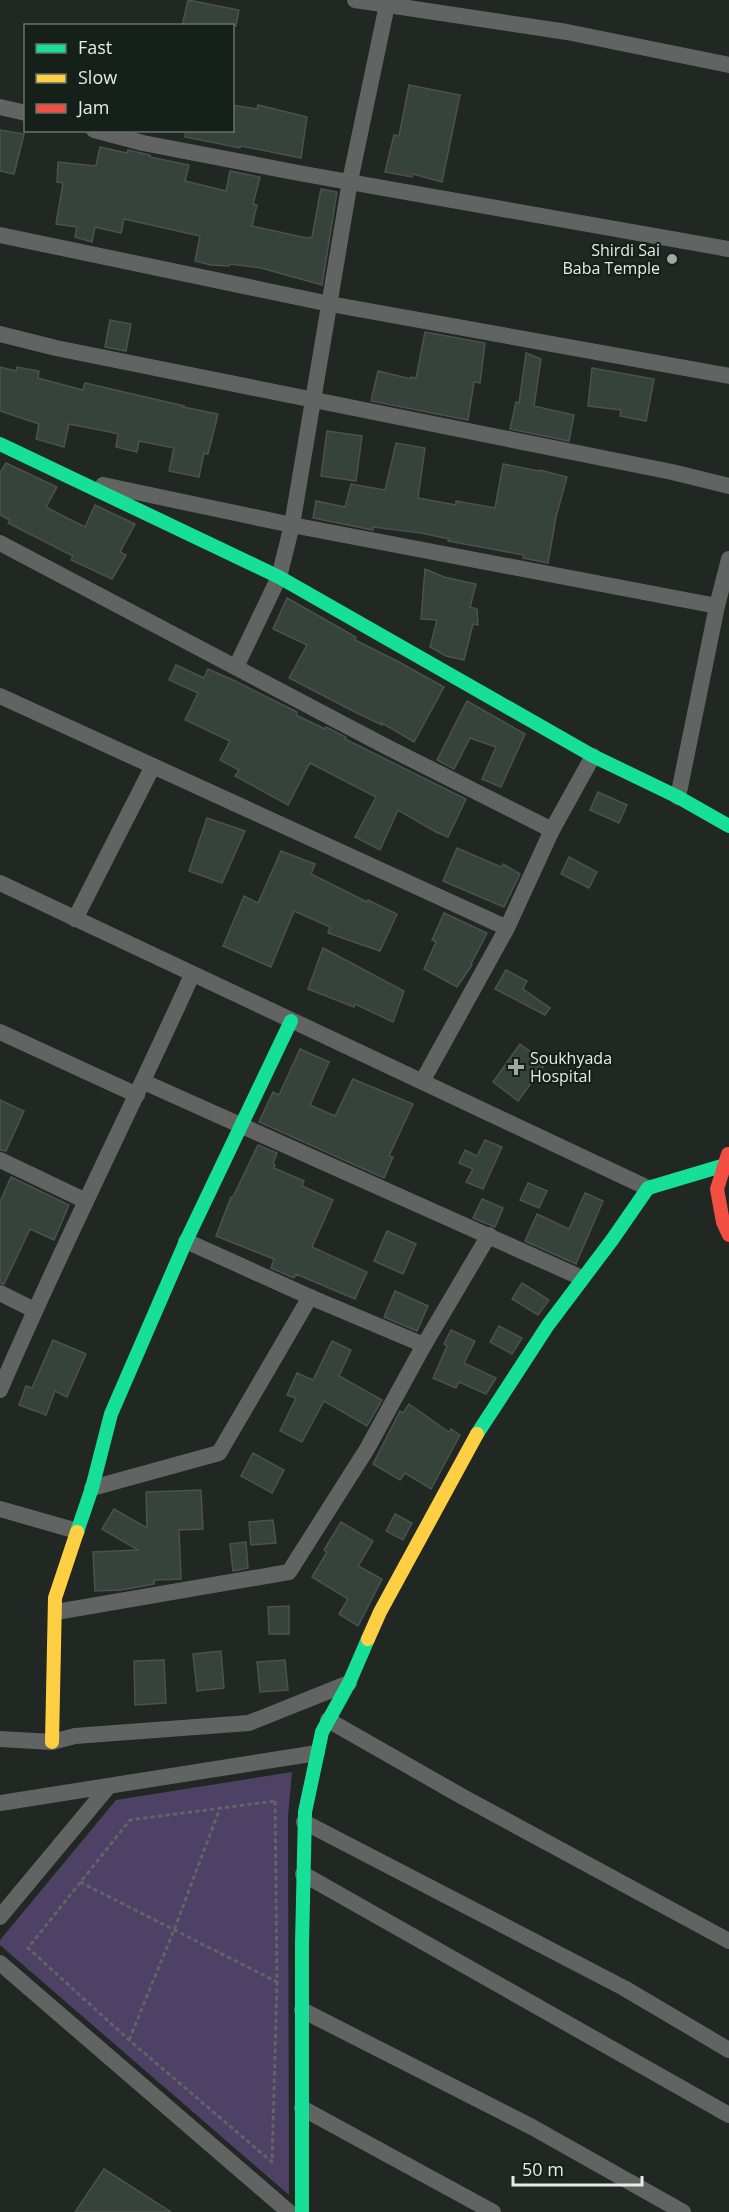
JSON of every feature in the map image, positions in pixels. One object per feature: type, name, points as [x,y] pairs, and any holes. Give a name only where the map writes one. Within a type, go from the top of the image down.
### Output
[{"type":"street","points":[[355,0],[387,3],[567,32],[729,65]]},
{"type":"street","points":[[236,667],[279,578],[292,525],[350,181],[387,3]]},
{"type":"street","points":[[0,107],[24,113]]},
{"type":"street","points":[[103,132],[214,157],[729,249]]},
{"type":"street","points":[[0,235],[330,304],[729,376]]},
{"type":"street","points":[[0,334],[56,348],[672,472],[729,486]]},
{"type":"street","points":[[0,444],[279,578],[593,756],[678,797],[729,826]]},
{"type":"street","points":[[72,478],[292,525],[717,606]]},
{"type":"street","points":[[0,543],[383,745],[552,830]]},
{"type":"street","points":[[678,797],[717,606],[729,559]]},
{"type":"street","points":[[0,696],[507,928]]},
{"type":"street","points":[[423,1080],[507,928],[552,830],[593,756]]},
{"type":"street","points":[[75,919],[153,766]]},
{"type":"street","points":[[0,883],[192,975],[423,1080],[648,1188]]},
{"type":"street","points":[[0,1390],[34,1310],[192,975]]},
{"type":"street","points":[[52,1742],[55,1598],[92,1488],[111,1414],[186,1241],[291,1021]]},
{"type":"street","points":[[0,1032],[242,1126],[582,1278]]},
{"type":"street","points":[[302,2212],[304,1812],[322,1732],[349,1683],[380,1612],[480,1429],[548,1325],[648,1188],[727,1159]]},
{"type":"street","points":[[727,1159],[717,1189],[723,1222],[729,1235]]},
{"type":"street","points":[[0,1160],[86,1200]]},
{"type":"street","points":[[56,1612],[289,1572],[367,1449],[424,1345],[489,1235]]},
{"type":"street","points":[[186,1241],[310,1298],[424,1345]]},
{"type":"street","points":[[0,1293],[34,1310]]},
{"type":"street","points":[[92,1488],[219,1453],[310,1298]]},
{"type":"street","points":[[0,1509],[77,1531]]},
{"type":"street","points":[[0,1739],[52,1742],[75,1736],[249,1723],[349,1683]]},
{"type":"street","points":[[328,1720],[463,1797],[729,1941]]},
{"type":"street","points":[[0,1803],[317,1753]]},
{"type":"street","points":[[0,1917],[109,1786]]},
{"type":"street","points":[[304,1822],[624,1988],[729,2050]]},
{"type":"street","points":[[303,1874],[729,2115]]},
{"type":"street","points":[[0,1963],[289,2212]]},
{"type":"street","points":[[302,2010],[532,2127],[683,2212]]},
{"type":"street","points":[[302,2108],[493,2212]]},
{"type":"path","points":[[275,1801],[277,1982],[273,2162],[129,2040],[28,1948],[130,1820],[220,1808],[275,1801]]},
{"type":"path","points":[[129,2040],[220,1808]]},
{"type":"path","points":[[80,1882],[277,1982]]},
{"type":"shaded area","points":[[292,1772],[288,1817],[289,2195],[0,1945],[0,1940],[116,1800]]},
{"type":"building","points":[[188,0],[239,10],[236,26],[234,24],[182,24]]},
{"type":"building","points":[[409,85],[460,95],[442,182],[413,174],[412,177],[385,172],[394,135],[399,136]]},
{"type":"building","points":[[234,105],[257,109],[258,105],[307,117],[301,158],[185,137],[186,132],[234,132]]},
{"type":"building","points":[[0,130],[24,134],[14,174],[0,171]]},
{"type":"building","points":[[100,147],[127,153],[128,150],[189,165],[185,181],[226,191],[230,171],[260,177],[253,204],[257,205],[252,226],[307,238],[312,237],[321,189],[337,192],[322,285],[261,268],[230,264],[229,266],[211,265],[195,261],[200,236],[124,219],[121,233],[95,227],[92,242],[75,237],[77,227],[56,224],[63,183],[57,182],[58,162],[96,166]]},
{"type":"building","points":[[110,320],[131,324],[126,351],[105,347]]},
{"type":"building","points":[[425,332],[485,343],[480,383],[474,382],[468,420],[371,401],[378,371],[411,379],[411,377],[416,378]]},
{"type":"building","points":[[526,353],[541,359],[534,406],[574,415],[569,441],[510,429],[516,402],[519,403]]},
{"type":"building","points":[[0,367],[16,371],[17,367],[39,371],[38,378],[83,390],[85,383],[218,414],[208,454],[204,453],[199,477],[169,471],[174,448],[139,441],[137,452],[116,447],[118,434],[110,432],[69,424],[64,447],[36,439],[39,424],[0,411]]},
{"type":"building","points":[[592,368],[654,379],[646,421],[620,416],[621,410],[588,406]]},
{"type":"building","points":[[327,431],[362,436],[356,481],[321,476]]},
{"type":"building","points":[[396,443],[425,448],[418,498],[456,505],[456,501],[495,508],[503,464],[567,477],[556,517],[548,563],[523,558],[524,555],[448,541],[449,539],[421,533],[373,527],[373,530],[313,518],[316,501],[345,507],[351,484],[385,490]]},
{"type":"building","points":[[6,463],[57,487],[46,507],[85,527],[95,505],[135,524],[120,552],[126,555],[112,579],[71,560],[73,556],[8,523],[10,520],[0,515],[0,473]]},
{"type":"building","points":[[425,569],[444,577],[476,584],[470,607],[477,609],[478,625],[473,624],[464,660],[446,656],[430,647],[437,620],[421,619]]},
{"type":"building","points":[[287,598],[356,637],[355,640],[444,687],[414,742],[382,723],[382,725],[289,678],[307,645],[273,629]]},
{"type":"building","points":[[176,665],[204,678],[208,669],[233,680],[297,712],[296,715],[325,729],[326,727],[346,737],[345,739],[466,799],[448,837],[398,810],[380,850],[355,837],[376,797],[310,763],[288,805],[235,776],[239,770],[220,760],[230,741],[185,720],[198,693],[169,680]]},
{"type":"building","points":[[467,701],[525,734],[501,787],[482,779],[496,747],[470,738],[454,769],[437,760]]},
{"type":"building","points":[[598,792],[627,805],[619,823],[590,810]]},
{"type":"building","points":[[207,818],[245,831],[222,883],[189,871]]},
{"type":"building","points":[[457,848],[501,867],[503,864],[520,874],[504,907],[443,881]]},
{"type":"building","points":[[281,851],[315,864],[311,874],[397,914],[380,951],[328,933],[330,927],[294,911],[271,967],[223,946],[244,896],[258,903]]},
{"type":"building","points":[[569,857],[597,872],[589,888],[561,874]]},
{"type":"building","points":[[444,913],[487,933],[472,965],[457,987],[424,969],[436,942],[432,940]]},
{"type":"building","points":[[323,948],[404,991],[393,1022],[355,1004],[354,1007],[308,989]]},
{"type":"building","points":[[506,970],[527,981],[523,989],[550,1008],[545,1015],[495,989]]},
{"type":"building","points":[[520,1044],[546,1063],[518,1101],[493,1082]]},
{"type":"building","points":[[300,1049],[329,1062],[310,1105],[335,1116],[353,1079],[413,1104],[389,1156],[393,1157],[384,1178],[259,1122],[273,1092],[279,1095]]},
{"type":"building","points":[[0,1100],[24,1111],[6,1151],[0,1150]]},
{"type":"building","points":[[485,1140],[502,1147],[483,1189],[466,1182],[473,1169],[459,1163],[465,1150],[477,1156]]},
{"type":"building","points":[[258,1145],[277,1153],[274,1168],[304,1181],[302,1186],[333,1200],[312,1247],[367,1272],[355,1299],[296,1274],[294,1278],[271,1268],[274,1259],[216,1236],[231,1197]]},
{"type":"building","points":[[11,1177],[69,1205],[54,1240],[30,1229],[4,1284],[0,1283],[0,1202]]},
{"type":"building","points":[[528,1183],[547,1191],[539,1208],[520,1200]]},
{"type":"building","points":[[585,1193],[603,1201],[576,1264],[525,1241],[537,1214],[569,1229]]},
{"type":"building","points":[[482,1199],[503,1208],[495,1227],[473,1218]]},
{"type":"building","points":[[387,1231],[416,1244],[403,1274],[374,1261]]},
{"type":"building","points":[[522,1283],[549,1300],[538,1315],[512,1299]]},
{"type":"building","points":[[395,1291],[428,1306],[417,1331],[384,1317]]},
{"type":"building","points":[[499,1326],[522,1338],[512,1354],[490,1342]]},
{"type":"building","points":[[451,1330],[475,1341],[464,1363],[496,1378],[486,1394],[459,1382],[456,1388],[433,1378],[447,1346],[444,1344]]},
{"type":"building","points":[[53,1340],[86,1354],[67,1397],[55,1391],[46,1415],[19,1405],[26,1386],[32,1388]]},
{"type":"building","points":[[332,1341],[351,1350],[339,1376],[382,1400],[367,1426],[324,1401],[302,1442],[280,1431],[296,1398],[287,1395],[297,1373],[313,1380]]},
{"type":"building","points":[[409,1404],[449,1432],[451,1429],[460,1435],[431,1489],[405,1473],[400,1480],[373,1464],[400,1411],[403,1413]]},
{"type":"building","points":[[253,1453],[284,1470],[272,1493],[241,1476]]},
{"type":"building","points":[[201,1490],[203,1529],[179,1530],[181,1579],[154,1580],[154,1584],[121,1590],[95,1591],[93,1552],[138,1550],[102,1529],[114,1509],[147,1528],[146,1492]]},
{"type":"building","points":[[395,1514],[412,1523],[403,1540],[386,1531]]},
{"type":"building","points":[[273,1520],[276,1543],[251,1545],[249,1522]]},
{"type":"building","points":[[341,1522],[373,1541],[358,1566],[382,1579],[358,1626],[339,1614],[348,1599],[312,1577],[327,1552],[324,1550]]},
{"type":"building","points":[[246,1542],[248,1568],[233,1571],[230,1544]]},
{"type":"building","points":[[289,1606],[289,1634],[269,1634],[268,1607]]},
{"type":"building","points":[[221,1651],[224,1688],[197,1691],[193,1654]]},
{"type":"building","points":[[164,1660],[166,1703],[135,1705],[134,1661]]},
{"type":"building","points":[[285,1660],[288,1690],[260,1692],[257,1662]]},
{"type":"building","points":[[104,2169],[171,2212],[75,2212]]},
{"type":"traffic: fast","points":[[0,444],[279,577],[593,756],[678,797],[729,826]]},
{"type":"traffic: fast","points":[[77,1532],[92,1488],[111,1414],[186,1241],[291,1021]]},
{"type":"traffic: fast","points":[[477,1434],[548,1325],[648,1188],[725,1165]]},
{"type":"traffic: fast","points":[[302,2212],[302,1944],[305,1812],[322,1732],[349,1683],[368,1639]]},
{"type":"traffic: slow","points":[[368,1639],[380,1612],[477,1434]]},
{"type":"traffic: slow","points":[[52,1742],[55,1598],[77,1532]]},
{"type":"traffic: jam","points":[[728,1154],[717,1189],[723,1222],[729,1235]]},
{"type":"place","name":"Shirdi Sai Baba Temple","points":[[672,259]]},
{"type":"place","name":"Soukhyada Hospital","points":[[516,1067]]}]
